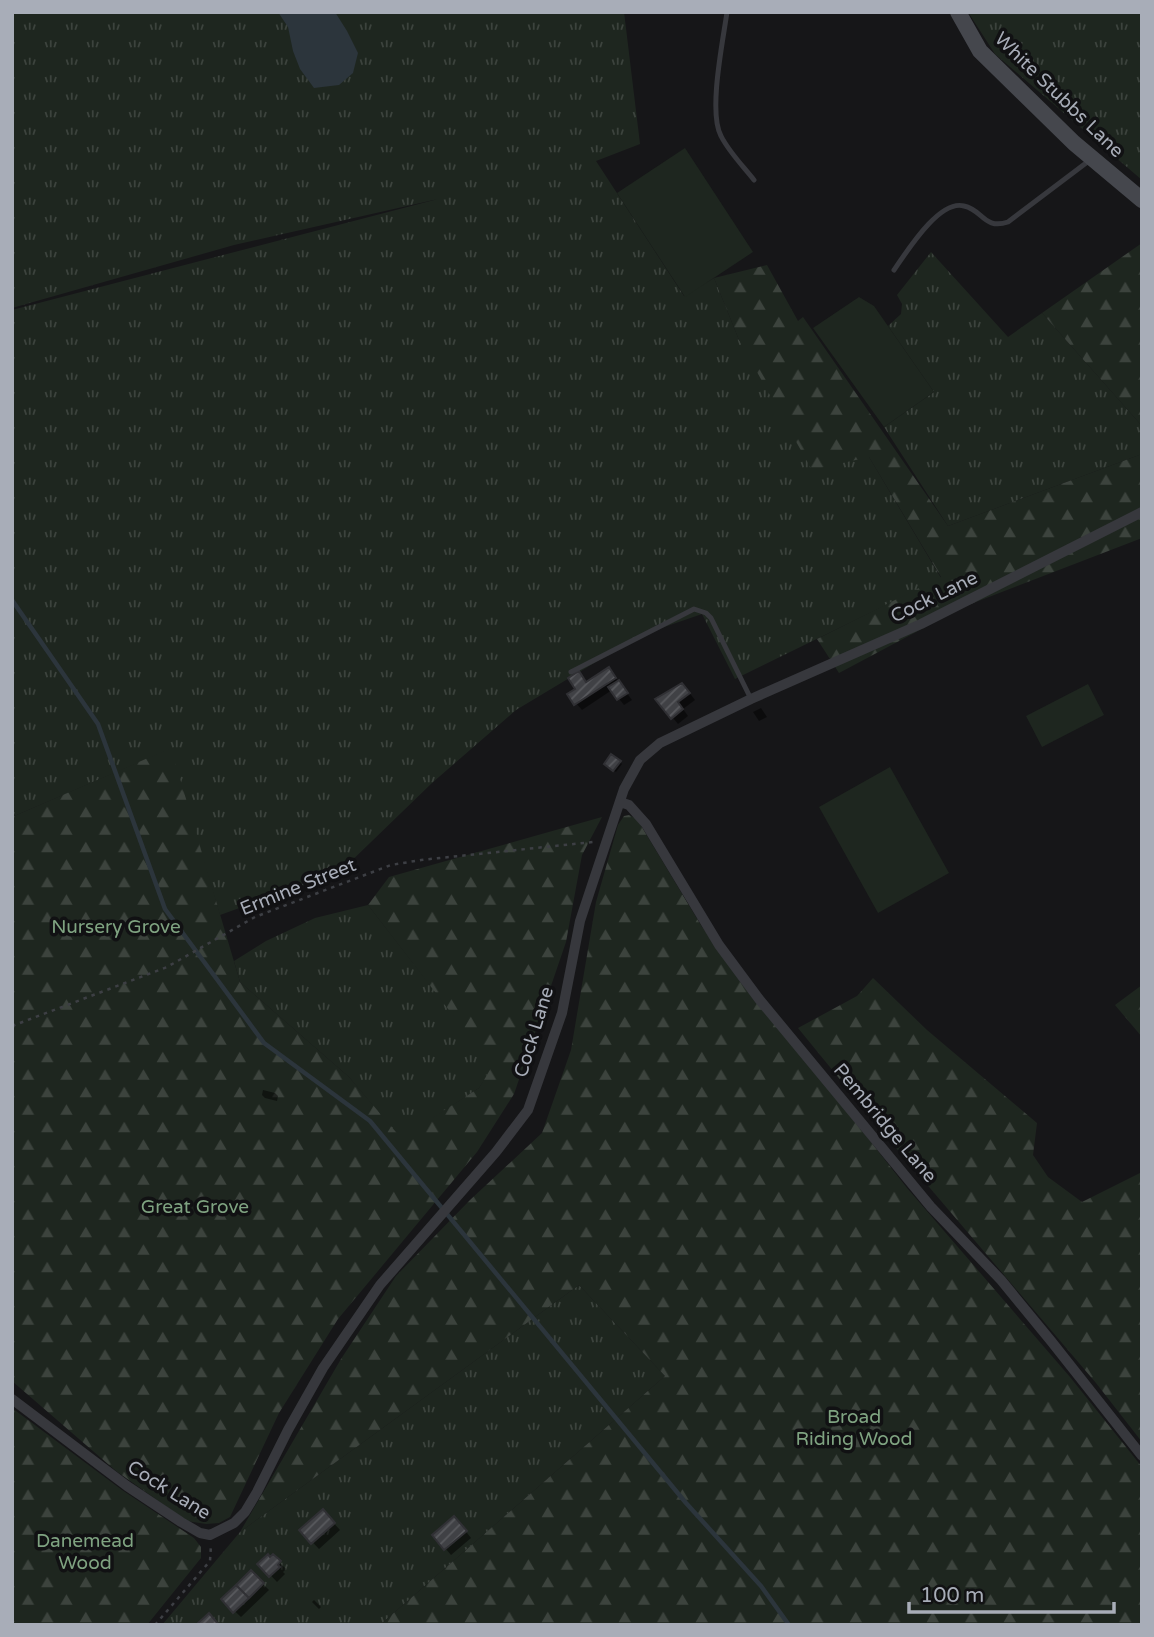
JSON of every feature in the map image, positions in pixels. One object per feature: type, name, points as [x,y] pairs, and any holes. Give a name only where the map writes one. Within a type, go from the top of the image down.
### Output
[{"type":"street","name":"White Stubbs Lane","points":[[958,12],[980,51],[1093,158],[1142,200]]},
{"type":"street","name":"Cock Lane","points":[[12,1399],[127,1486],[200,1533],[210,1535],[234,1523],[245,1512],[257,1492],[323,1368],[380,1285],[496,1152],[528,1110],[562,1013],[580,921],[609,832],[633,769],[648,751],[751,699],[920,624],[1142,512]]},
{"type":"street","name":"Pembridge Lane","points":[[620,802],[629,805],[646,824],[719,944],[759,999],[932,1207],[1001,1280],[1142,1456]]},
{"type":"lane","points":[[727,12],[716,117],[720,135],[754,180]]},
{"type":"lane","points":[[894,270],[919,236],[942,212],[953,206],[965,206],[989,222],[998,225],[1008,222],[1093,158]]},
{"type":"lane","points":[[571,671],[694,609],[711,618],[751,699]]},
{"type":"path","name":"Ermine Street","points":[[12,1026],[167,967],[255,917],[391,865],[586,845],[599,841],[609,832]]},
{"type":"path","points":[[155,1625],[210,1561],[210,1535]]},
{"type":"green space","points":[[12,12],[624,12],[640,144],[596,161],[684,296],[714,278],[739,340],[869,457],[941,578],[735,679],[702,614],[641,635],[516,710],[432,783],[340,872],[220,915],[170,749],[12,817],[12,310],[438,199],[234,245],[12,308]]},
{"type":"green space","points":[[968,12],[1142,12],[1142,180],[995,54]]},
{"type":"green space","points":[[685,148],[753,252],[685,297],[617,193]]},
{"type":"green space","points":[[1142,243],[1142,426],[1042,313]]},
{"type":"green space","points":[[931,252],[1008,337],[1042,313],[1142,426],[1142,454],[948,526],[884,427],[934,392],[888,326],[901,314],[902,304],[897,295]]},
{"type":"green space","points":[[767,265],[798,321],[803,317],[948,526],[1142,454],[1142,538],[963,607],[839,673],[817,639],[941,577],[869,457],[812,470],[739,340],[714,278]]},
{"type":"green space","points":[[859,297],[874,306],[934,392],[884,427],[813,328]]},
{"type":"green space","points":[[1088,684],[1104,715],[1042,747],[1026,716]]},
{"type":"green space","name":"Great Grove","points":[[171,748],[240,982],[349,1077],[401,1138],[479,1088],[492,1066],[368,905],[389,877],[602,817],[582,855],[566,942],[514,1094],[477,1152],[338,1319],[279,1413],[230,1517],[219,1523],[206,1524],[187,1521],[116,1471],[12,1381],[12,817]]},
{"type":"green space","points":[[890,767],[949,873],[878,913],[819,807]]},
{"type":"green space","name":"Broad Riding Wood","points":[[624,816],[637,819],[702,927],[907,1188],[1070,1377],[1142,1467],[1142,1625],[380,1625],[665,1376],[579,1285],[240,1532],[341,1359],[396,1276],[470,1200],[542,1133],[571,1050],[596,902],[618,825]]},
{"type":"green space","points":[[368,905],[493,1066],[479,1088],[401,1139],[349,1077],[240,982],[234,961],[266,941],[315,918]]},
{"type":"green space","points":[[873,978],[927,1030],[1037,1123],[1033,1155],[1048,1177],[1082,1202],[1142,1172],[1142,1442],[1096,1383],[901,1154],[798,1028],[857,996]]},
{"type":"green space","points":[[1142,985],[1142,1037],[1115,1005]]},
{"type":"green space","points":[[579,1285],[665,1376],[380,1625],[162,1625],[240,1532]]},
{"type":"green space","name":"Danemead Wood","points":[[12,1408],[122,1490],[194,1538],[201,1547],[201,1558],[147,1625],[12,1625]]},
{"type":"shaded area","points":[[278,12],[335,12],[358,53],[353,73],[339,85],[314,88],[300,69],[288,27]]},
{"type":"building","points":[[609,667],[616,678],[574,705],[567,694],[575,689],[568,678],[579,671],[586,682]]},
{"type":"building","points":[[619,680],[628,693],[617,700],[608,687]]},
{"type":"building","points":[[682,683],[690,693],[678,702],[683,709],[671,719],[655,699]]},
{"type":"building","points":[[611,754],[621,761],[613,771],[604,764]]},
{"type":"building","points":[[323,1509],[335,1523],[311,1544],[299,1530]]},
{"type":"building","points":[[454,1516],[467,1531],[444,1550],[432,1535]]},
{"type":"building","points":[[268,1554],[270,1557],[273,1554],[281,1561],[278,1565],[280,1567],[269,1577],[257,1564]]},
{"type":"building","points":[[251,1570],[264,1583],[249,1598],[236,1585]]},
{"type":"building","points":[[236,1585],[249,1598],[233,1613],[221,1599]]},
{"type":"building","points":[[209,1613],[219,1625],[197,1624]]},
{"type":"waterway","points":[[12,600],[98,724],[165,909],[264,1043],[370,1121],[686,1503],[761,1586],[789,1625]]},
{"type":"park label","name":"Nursery Grove","points":[[116,927]]}]
